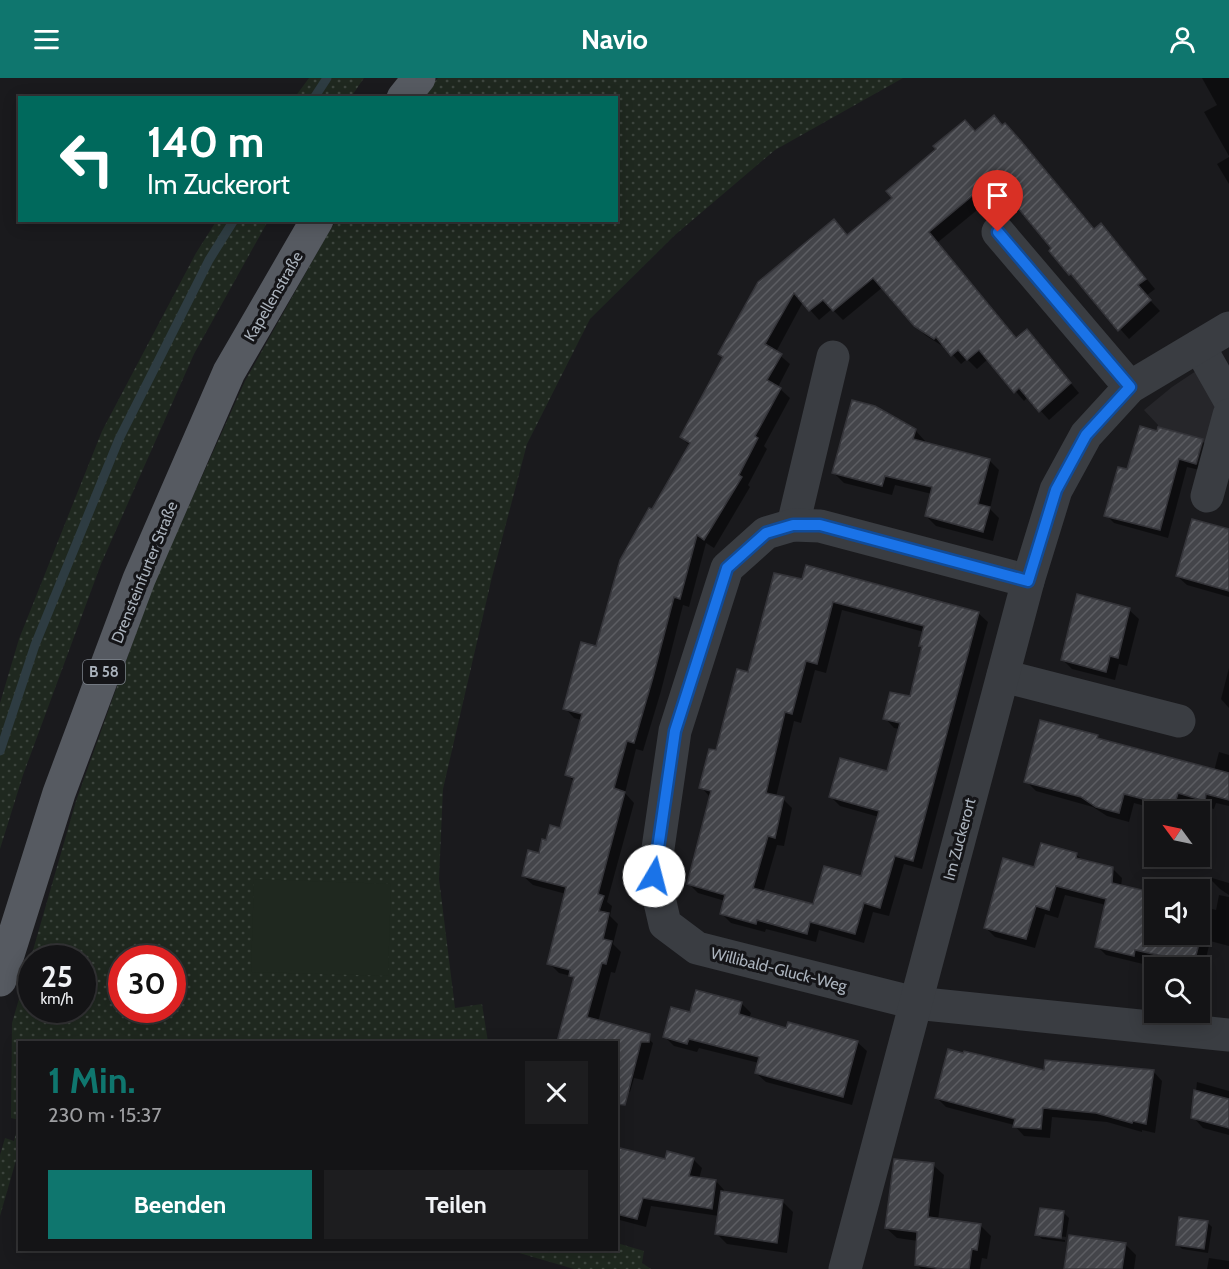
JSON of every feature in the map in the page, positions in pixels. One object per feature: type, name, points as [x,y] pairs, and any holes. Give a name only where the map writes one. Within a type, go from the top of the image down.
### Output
[{"type":"main road","points":[[405,96],[419,78]]},
{"type":"main road","name":"Kapellenstraße","points":[[229,372],[316,222]]},
{"type":"main road","name":"Drensteinfurter Straße","points":[[0,980],[59,793],[131,600],[229,372]]},
{"type":"street","points":[[998,232],[1130,387]]},
{"type":"street","name":"Im Zuckerort","points":[[845,1269],[1028,581],[1056,490],[1086,435],[1130,387],[1229,328]]},
{"type":"street","points":[[1199,346],[1229,399]]},
{"type":"street","points":[[793,525],[833,357]]},
{"type":"street","points":[[1207,496],[1229,415]]},
{"type":"street","name":"Willibald-Gluck-Weg","points":[[915,1003],[697,948],[665,924],[654,876],[675,731],[727,568],[766,533],[793,525],[820,525],[1028,581]]},
{"type":"street","points":[[1003,676],[1179,721]]},
{"type":"street","points":[[915,1003],[1229,1035]]},
{"type":"shaded area","points":[[309,78],[364,78],[352,96],[296,96]]},
{"type":"shaded area","points":[[438,78],[903,78],[775,150],[675,235],[590,319],[527,444],[492,577],[443,789],[439,879],[455,1008],[482,1004],[488,1041],[18,1041],[18,1120],[11,1118],[12,1023],[18,1002],[18,1023],[96,1023],[96,945],[34,945],[76,801],[154,583],[245,381],[335,222],[618,222],[618,96],[422,96]]},
{"type":"shaded area","points":[[216,222],[267,222],[194,354],[101,564],[23,775],[0,849],[0,703],[19,639],[102,431],[196,253]]},
{"type":"shaded area","points":[[1202,367],[1222,404],[1205,466],[1151,452],[1158,425],[1144,410],[1172,387]]},
{"type":"shaded area","points":[[254,879],[391,884],[388,976],[251,972]]},
{"type":"shaded area","points":[[18,1126],[18,1153],[0,1216],[0,1155],[5,1138],[14,1141]]},
{"type":"shaded area","points":[[618,1243],[644,1251],[642,1263],[651,1269],[574,1269],[512,1251],[618,1251]]},
{"type":"building","points":[[994,115],[1002,125],[1005,123],[1094,229],[1101,223],[1146,279],[1138,285],[1151,300],[1118,331],[1049,251],[1051,248],[999,185],[996,187],[986,175],[972,196],[929,232],[1016,338],[1027,329],[1071,383],[1039,412],[1019,388],[1014,393],[979,350],[967,360],[958,350],[951,356],[936,337],[934,339],[914,326],[873,278],[833,311],[823,300],[809,311],[794,293],[765,344],[782,354],[767,380],[781,388],[755,436],[758,438],[739,475],[742,477],[704,540],[697,535],[680,599],[674,597],[634,743],[627,741],[614,788],[625,792],[598,894],[604,896],[599,911],[609,913],[603,939],[612,941],[606,964],[602,963],[587,1017],[650,1034],[649,1042],[641,1042],[625,1105],[618,1104],[618,1041],[557,1041],[574,977],[569,976],[570,970],[547,964],[566,887],[522,876],[528,850],[539,853],[542,839],[546,840],[550,825],[560,828],[574,778],[565,775],[582,714],[563,709],[581,642],[596,646],[620,560],[649,508],[652,509],[690,443],[680,437],[723,357],[718,354],[758,282],[834,219],[847,235],[892,198],[886,191],[936,149],[933,146],[965,120],[975,131]]},
{"type":"building","points":[[852,400],[875,406],[916,429],[913,439],[990,459],[978,504],[990,507],[983,532],[925,516],[932,487],[885,476],[882,486],[832,473]]},
{"type":"building","points":[[1140,426],[1157,431],[1158,427],[1203,439],[1196,464],[1179,459],[1160,530],[1104,516],[1118,467],[1127,469]]},
{"type":"building","points":[[1192,519],[1229,529],[1229,591],[1176,576]]},
{"type":"building","points":[[806,565],[979,612],[913,861],[895,856],[880,908],[864,903],[855,934],[810,922],[807,934],[757,920],[756,924],[720,914],[725,895],[687,884],[711,791],[699,788],[709,749],[716,750],[737,669],[748,672],[774,573],[802,579]],"holes":[[[833,602],[924,626],[919,646],[922,646],[910,696],[890,692],[883,719],[900,723],[887,771],[840,758],[829,797],[879,811],[861,876],[824,866],[813,904],[753,888],[768,836],[775,838],[784,797],[766,793],[785,712],[792,714],[806,661],[817,664]]]},
{"type":"building","points":[[1077,594],[1130,608],[1118,658],[1110,656],[1106,672],[1061,660]]},
{"type":"building","points":[[1040,720],[1098,735],[1097,738],[1229,773],[1229,800],[1206,794],[1205,801],[1178,793],[1176,801],[1151,801],[1124,794],[1119,813],[1096,807],[1081,797],[1024,782]]},
{"type":"building","points":[[1041,843],[1077,853],[1076,858],[1113,867],[1112,883],[1144,890],[1144,945],[1199,945],[1196,957],[1167,957],[1135,950],[1134,956],[1095,947],[1106,899],[1056,886],[1049,910],[1036,906],[1026,939],[984,928],[1003,858],[1034,867]]},
{"type":"building","points":[[696,990],[742,1002],[739,1014],[786,1028],[788,1022],[858,1041],[843,1097],[755,1073],[759,1057],[689,1039],[687,1044],[663,1037],[671,1007],[690,1012]]},
{"type":"building","points":[[948,1049],[1044,1070],[1045,1060],[1154,1070],[1146,1124],[1133,1121],[1132,1123],[1096,1113],[1043,1108],[1041,1129],[1013,1127],[1015,1119],[935,1098]]},
{"type":"building","points":[[1194,1090],[1229,1099],[1229,1128],[1191,1118]]},
{"type":"building","points":[[618,1147],[665,1159],[667,1151],[694,1158],[689,1176],[716,1180],[712,1209],[643,1198],[637,1219],[618,1214]]},
{"type":"building","points":[[894,1159],[934,1163],[928,1217],[981,1224],[977,1250],[972,1249],[969,1269],[943,1269],[915,1265],[917,1232],[885,1228]]},
{"type":"building","points":[[721,1191],[783,1200],[777,1243],[715,1234]]},
{"type":"building","points":[[1040,1208],[1064,1211],[1061,1238],[1035,1235]]},
{"type":"building","points":[[1179,1217],[1208,1221],[1204,1249],[1176,1245]]},
{"type":"building","points":[[1069,1235],[1126,1243],[1122,1269],[1064,1269]]},
{"type":"waterway","points":[[315,96],[327,78]]},
{"type":"waterway","points":[[0,751],[35,645],[119,439],[209,260],[233,222]]},
{"type":"route","points":[[654,876],[675,731],[727,568],[766,533],[793,525],[820,525],[1028,581],[1056,490],[1086,435],[1130,387],[998,232]]}]
